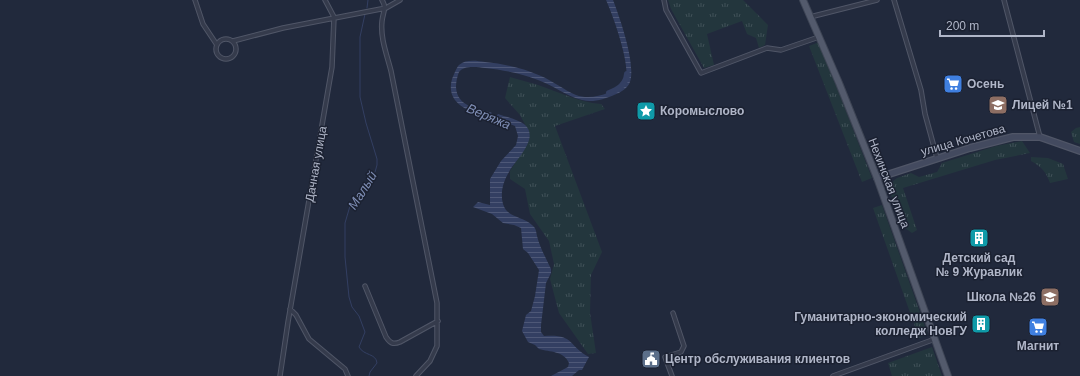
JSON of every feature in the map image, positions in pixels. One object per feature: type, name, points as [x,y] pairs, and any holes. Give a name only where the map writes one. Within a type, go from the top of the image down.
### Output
[{"type":"main road","name":"Нехинская улица","points":[[803,0],[877,178],[948,376]]},
{"type":"main road","name":"улица Кочетова","points":[[877,178],[937,158],[1013,136],[1040,137],[1080,151]]},
{"type":"street","points":[[195,0],[204,24],[217,45]]},
{"type":"street","points":[[325,0],[334,17]]},
{"type":"street","points":[[382,0],[386,8],[382,22],[382,38],[391,72],[436,295],[438,321],[437,346],[430,361],[416,376]]},
{"type":"street","points":[[233,40],[236,44],[237,50],[232,57],[224,59],[218,55],[216,51],[217,45],[224,39],[233,40],[334,17],[386,8],[400,0]]},
{"type":"street","points":[[664,0],[666,10],[701,73],[767,48],[781,50],[819,37]]},
{"type":"street","points":[[810,18],[877,0]]},
{"type":"street","points":[[894,0],[921,90],[925,114],[937,158]]},
{"type":"street","points":[[1004,0],[1040,137]]},
{"type":"street","name":"Дачная улица","points":[[280,376],[290,309],[332,67],[334,17]]},
{"type":"street","points":[[365,286],[386,337],[392,344],[400,342],[438,321]]},
{"type":"street","points":[[290,309],[296,315],[309,339],[345,370],[348,376]]},
{"type":"street","points":[[672,376],[665,357],[680,352],[684,346],[673,313]]},
{"type":"street","points":[[833,376],[935,339]]},
{"type":"green space","points":[[668,0],[743,0],[768,25],[765,45],[759,48],[756,38],[747,34],[742,21],[707,34],[714,65],[704,68],[671,9]]},
{"type":"green space","points":[[819,42],[872,178],[862,182],[809,46]]},
{"type":"green space","points":[[510,77],[538,85],[576,99],[601,104],[605,109],[555,126],[602,252],[591,275],[590,313],[596,353],[588,354],[559,313],[550,279],[554,264],[549,241],[530,214],[525,189],[510,179],[510,171],[527,144],[528,130],[520,115],[505,98]]},
{"type":"green space","points":[[1080,127],[1080,144],[1074,142],[1071,132]]},
{"type":"green space","points":[[1022,141],[1030,153],[995,160],[903,188],[917,230],[912,233],[901,225],[890,192],[891,183],[897,178],[911,173],[919,177],[937,172],[942,163],[996,146]]},
{"type":"green space","points":[[1031,157],[1048,158],[1063,164],[1068,179],[1050,183],[1043,170],[1031,161]]},
{"type":"green space","points":[[882,205],[928,335],[919,338],[873,208]]},
{"type":"green space","points":[[932,347],[942,376],[892,376],[888,363]]},
{"type":"water","points":[[606,0],[613,0],[623,29],[631,64],[630,82],[621,92],[602,99],[586,101],[570,96],[544,82],[525,75],[471,67],[464,68],[459,72],[456,83],[457,94],[464,103],[469,106],[492,113],[489,117],[467,109],[461,106],[452,95],[452,79],[456,70],[459,65],[468,61],[507,65],[534,73],[582,97],[602,95],[615,89],[626,81],[626,63],[617,29]]},
{"type":"water","points":[[498,114],[515,119],[524,124],[530,136],[525,149],[505,180],[502,200],[505,209],[508,212],[528,222],[534,227],[551,269],[551,273],[546,283],[541,332],[544,336],[561,337],[570,341],[582,353],[589,357],[582,370],[579,370],[572,376],[551,376],[568,367],[569,363],[567,359],[560,354],[539,349],[535,345],[528,342],[522,331],[526,315],[531,311],[539,270],[528,253],[523,249],[521,228],[503,223],[492,214],[473,207],[478,202],[490,205],[490,179],[501,161],[516,145],[518,136],[515,126],[495,118]]},
{"type":"waterway","name":"Малый","points":[[367,8],[368,0]]},
{"type":"waterway","name":"Малый","points":[[365,14],[360,37],[360,97],[377,159],[377,165],[375,172],[350,206],[345,223],[345,257],[349,297],[352,307],[359,316],[365,332],[359,347],[361,350],[372,356],[377,363],[370,372],[369,376]]},
{"type":"waterway","name":"Веряжа","points":[[609,93],[621,86],[625,81],[627,74]]},
{"type":"place","name":"Осень","points":[[953,84]]},
{"type":"place","name":"Лицей №1","points":[[998,105]]},
{"type":"place","name":"Коромыслово","points":[[646,111]]},
{"type":"place","name":"Детский сад № 9 Журавлик","points":[[979,238]]},
{"type":"place","name":"Школа №26","points":[[1050,297]]},
{"type":"place","name":"Гуманитарно-экономический колледж НовГУ","points":[[981,324]]},
{"type":"place","name":"Магнит","points":[[1038,327]]},
{"type":"place","name":"Центр обслуживания клиентов","points":[[651,359]]}]
